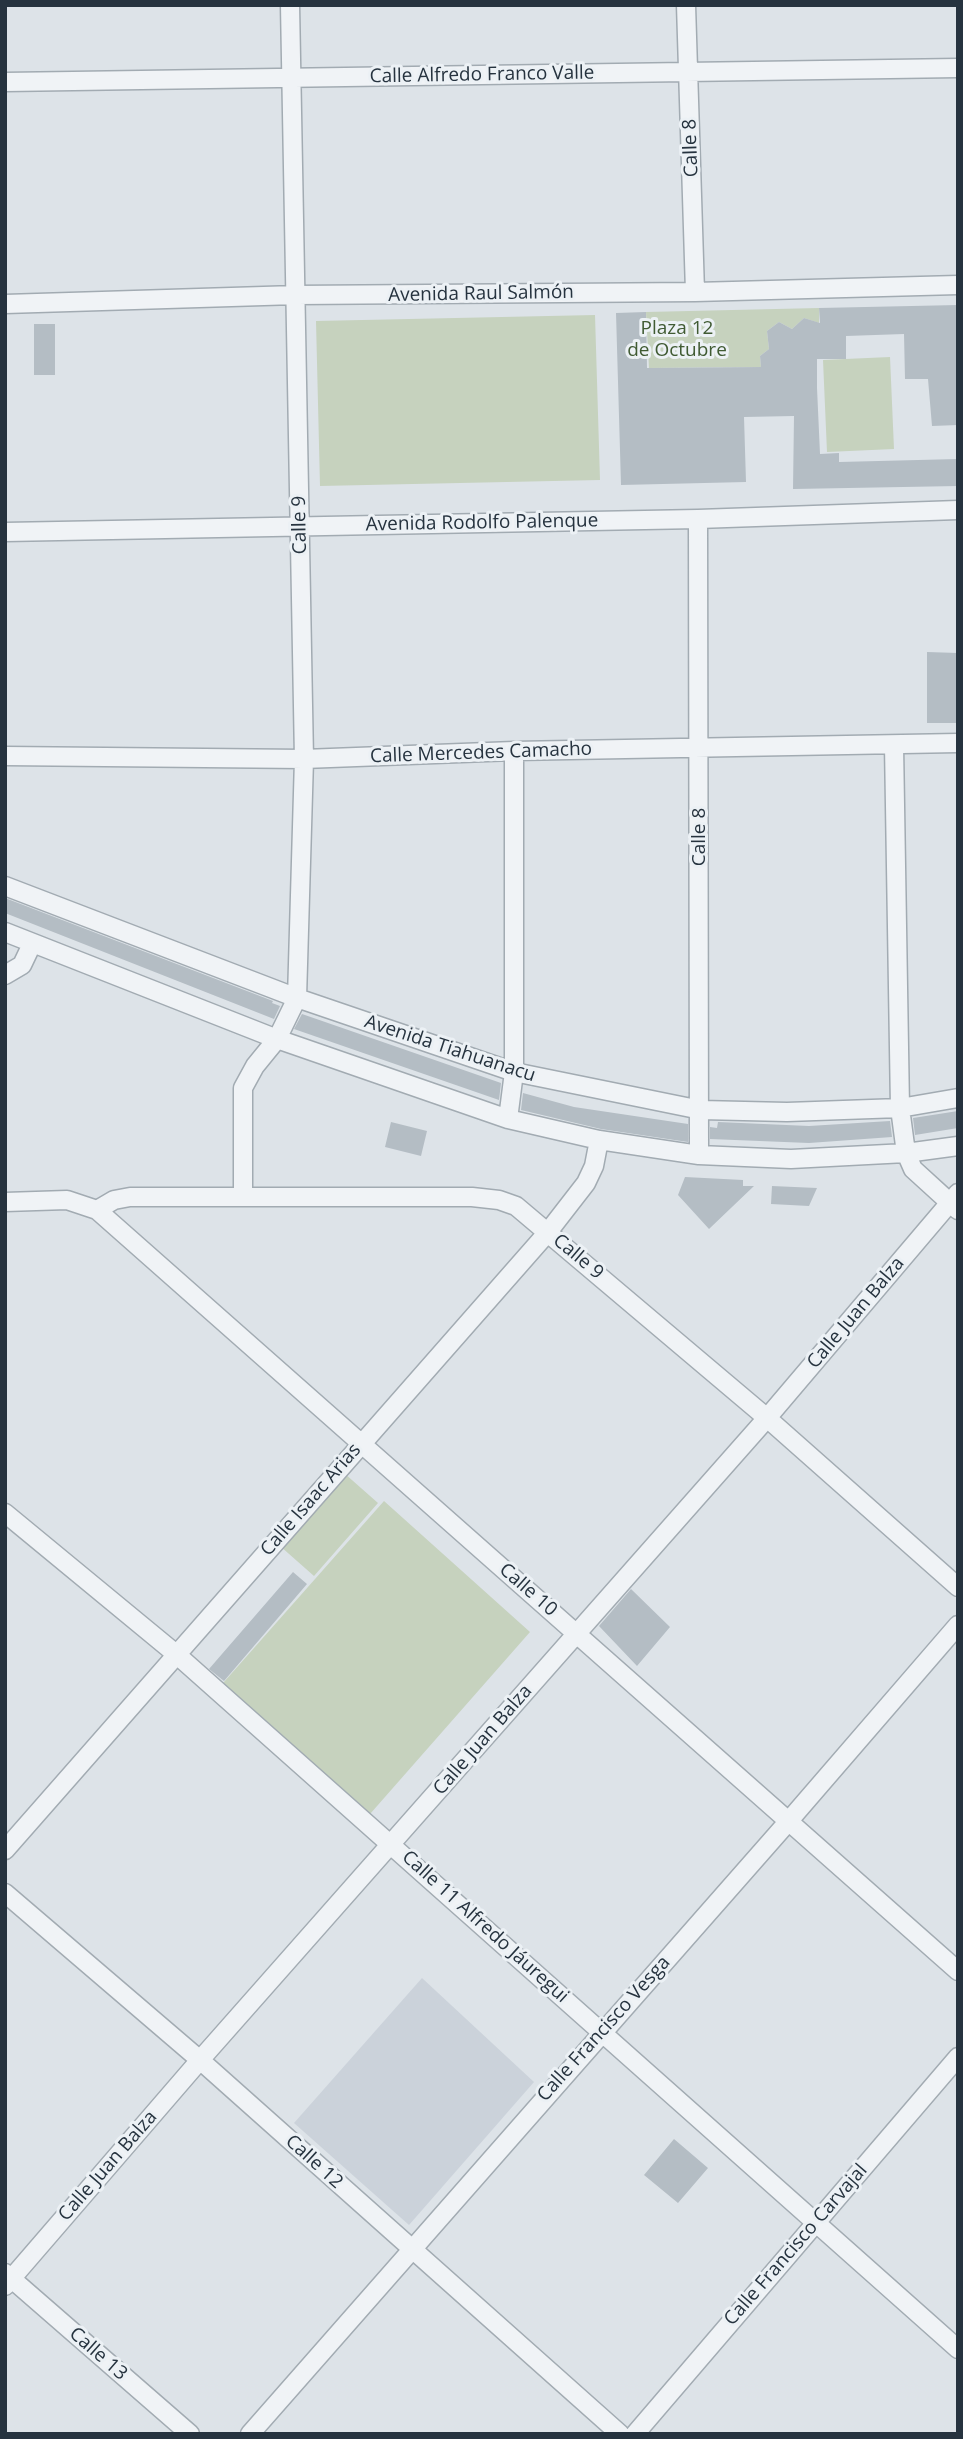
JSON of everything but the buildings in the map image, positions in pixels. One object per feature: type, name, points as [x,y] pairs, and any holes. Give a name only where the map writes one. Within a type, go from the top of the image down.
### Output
[{"type":"street","name":"Calle 9","points":[[243,1197],[243,1088],[255,1066],[277,1039],[297,998],[304,759],[290,5]]},
{"type":"street","name":"Calle 8","points":[[686,5],[695,292]]},
{"type":"street","name":"Calle Alfredo Franco Valle","points":[[5,82],[958,68]]},
{"type":"street","name":"Avenida Raul Salmón","points":[[5,304],[296,295],[695,292],[958,285]]},
{"type":"street","name":"Avenida Rodolfo Palenque","points":[[5,532],[698,519],[958,510]]},
{"type":"street","name":"Calle 8","points":[[698,519],[699,1155]]},
{"type":"street","name":"Calle Mercedes Camacho","points":[[5,756],[304,759],[514,751],[958,743]]},
{"type":"street","points":[[894,745],[900,1108],[906,1153],[914,1169],[955,1202]]},
{"type":"street","points":[[508,1119],[514,1072],[514,751]]},
{"type":"street","name":"Avenida Tiahuanacu","points":[[5,886],[297,998],[514,1072],[701,1110],[787,1112],[900,1108],[958,1098]]},
{"type":"street","points":[[5,932],[277,1039],[508,1119],[598,1140],[699,1155],[791,1159],[906,1153],[958,1146]]},
{"type":"street","points":[[5,975],[22,965],[32,944]]},
{"type":"street","name":"Calle Isaac Arias","points":[[5,1850],[548,1232],[586,1182],[594,1166],[598,1140]]},
{"type":"street","name":"Calle 9","points":[[97,1210],[114,1200],[130,1197],[472,1197],[499,1200],[516,1206],[767,1418],[958,1587]]},
{"type":"street","points":[[5,1202],[67,1200],[97,1210]]},
{"type":"street","name":"Calle Juan Balza","points":[[7,2279],[955,1202]]},
{"type":"street","name":"Calle 10","points":[[97,1210],[958,1971]]},
{"type":"street","name":"Calle 11 Alfredo Jáuregui","points":[[5,1513],[176,1654],[958,2349]]},
{"type":"street","name":"Calle Francisco Vesga","points":[[250,2434],[410,2248],[788,1823],[958,1625]]},
{"type":"street","name":"Calle 12","points":[[5,1893],[200,2060],[620,2434]]},
{"type":"street","name":"Calle Francisco Carvajal","points":[[635,2434],[958,2057]]},
{"type":"street","name":"Calle 13","points":[[7,2279],[190,2434]]},
{"type":"shaded area","points":[[422,1978],[534,2082],[409,2225],[294,2123]]},
{"type":"green space","name":"Plaza 12 de Octubre","points":[[819,308],[819,323],[804,318],[792,329],[779,322],[767,331],[769,349],[760,356],[761,367],[649,368],[646,312]]},
{"type":"green space","points":[[595,315],[600,480],[320,486],[316,321]]},
{"type":"green space","points":[[890,357],[894,449],[827,452],[823,360]]},
{"type":"green space","points":[[344,1473],[378,1503],[314,1576],[280,1546]]},
{"type":"green space","points":[[384,1501],[530,1632],[363,1822],[216,1691]]}]
